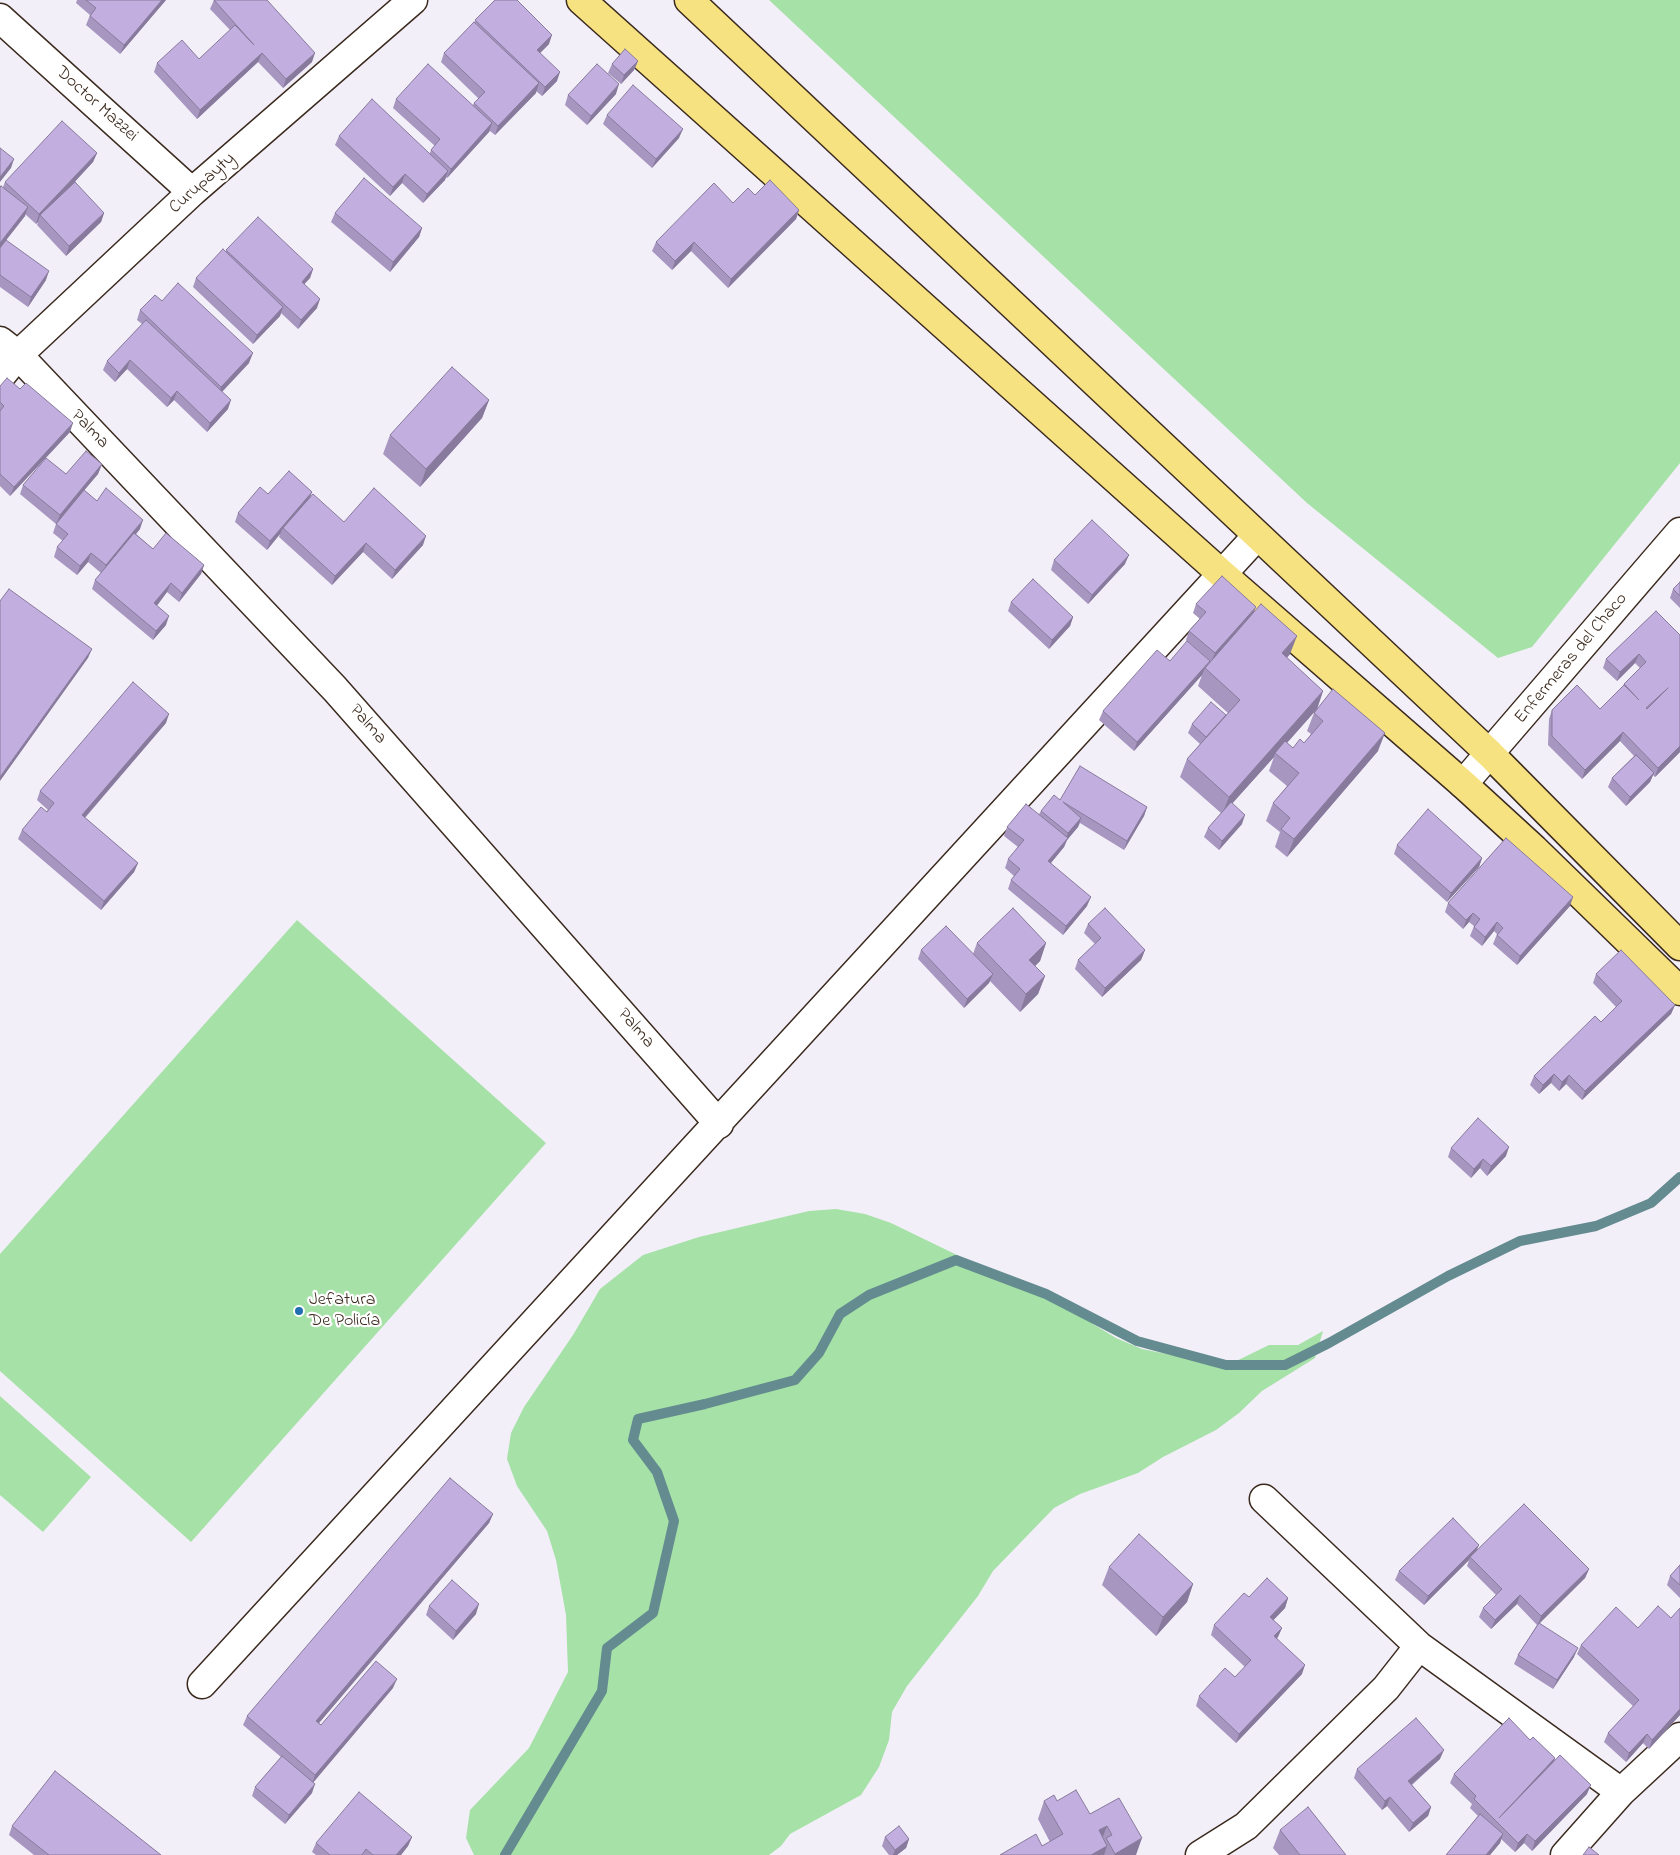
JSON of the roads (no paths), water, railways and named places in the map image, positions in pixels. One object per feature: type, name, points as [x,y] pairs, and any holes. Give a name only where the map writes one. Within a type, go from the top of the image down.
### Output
[{"type":"main road","points":[[581,0],[1223,576],[1463,784],[1534,849],[1680,991]]},
{"type":"main road","points":[[689,0],[1490,754],[1680,946]]},
{"type":"street","name":"Curupayty","points":[[0,377],[9,348],[413,0]]},
{"type":"street","name":"Doctor Mazzei","points":[[0,18],[192,192]]},
{"type":"street","name":"Palma","points":[[9,348],[335,689],[719,1124]]},
{"type":"street","name":"Enfermeras del Chaco","points":[[1463,784],[1680,532]]},
{"type":"street","points":[[202,1684],[1223,576],[1257,536]]},
{"type":"street","points":[[1264,1499],[1420,1646],[1621,1792]]},
{"type":"street","points":[[1200,1855],[1246,1826],[1386,1688],[1420,1646]]},
{"type":"street","points":[[1565,1855],[1621,1792],[1680,1737]]},
{"type":"waterway","points":[[505,1855],[602,1691],[607,1648],[653,1613],[674,1521],[657,1472],[633,1440],[638,1419],[705,1404],[795,1380],[819,1353],[840,1314],[869,1295],[956,1260],[1046,1294],[1137,1341],[1226,1365],[1285,1365],[1329,1343],[1448,1276],[1520,1241],[1596,1226],[1651,1203],[1680,1177]]},
{"type":"place","name":"Jefatura De Policía","points":[[299,1311]]}]
